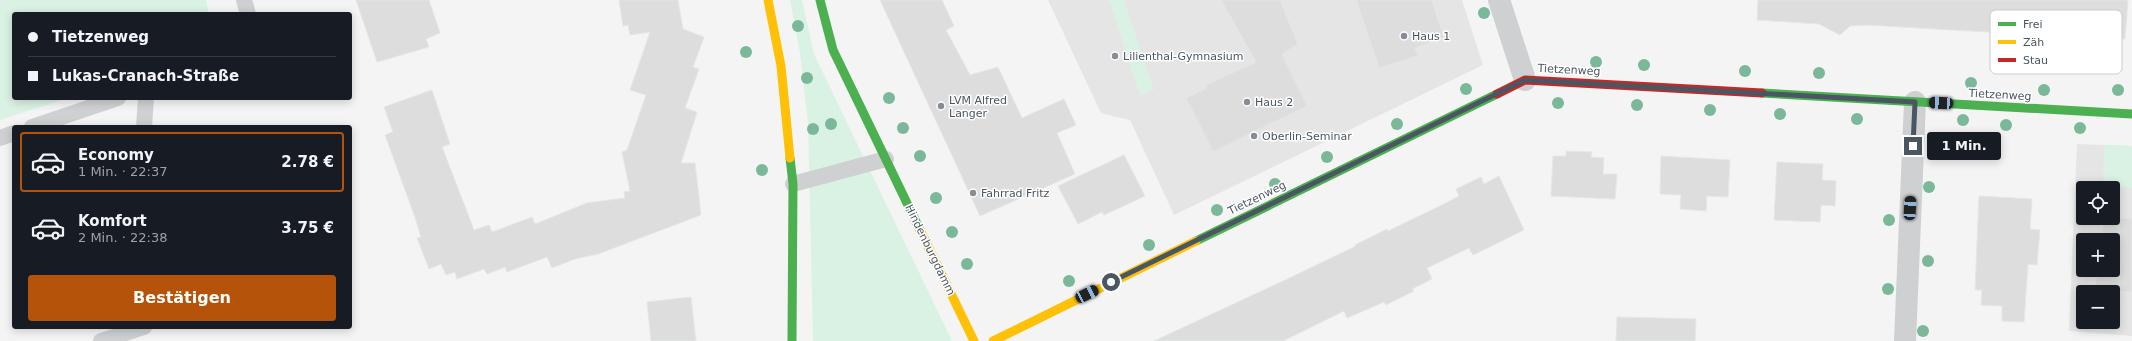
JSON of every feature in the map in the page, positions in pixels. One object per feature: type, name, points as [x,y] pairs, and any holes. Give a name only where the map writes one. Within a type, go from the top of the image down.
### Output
[{"type":"street","points":[[768,0],[781,66],[793,184],[792,341]]},
{"type":"street","name":"Hindenburgdamm","points":[[820,0],[833,50],[974,341]]},
{"type":"street","points":[[1499,0],[1525,80]]},
{"type":"street","name":"Tietzenweg","points":[[993,341],[1525,80],[2132,114]]},
{"type":"street","points":[[1905,341],[1915,102]]},
{"type":"lane","points":[[244,0],[247,12]]},
{"type":"lane","points":[[38,125],[112,100]]},
{"type":"lane","points":[[144,125],[146,100]]},
{"type":"lane","points":[[0,138],[12,134]]},
{"type":"lane","points":[[793,184],[886,160]]},
{"type":"lane","points":[[101,341],[138,329]]},
{"type":"shaded area","name":"Oberlin-Seminar","points":[[1048,0],[1462,0],[1483,65],[1174,215],[1130,120],[1101,113]]},
{"type":"shaded area","points":[[2077,144],[2132,146],[2132,336],[2069,331]]},
{"type":"green space","points":[[0,0],[206,0],[209,12],[12,12],[12,100],[62,100],[0,120]]},
{"type":"green space","points":[[790,0],[802,0],[814,54],[952,341],[813,341],[808,122],[800,53]]},
{"type":"green space","points":[[1109,0],[1124,0],[1154,90],[1140,95]]},
{"type":"green space","points":[[2104,145],[2132,146],[2132,188],[2120,187],[2120,181],[2103,181]]},
{"type":"building","points":[[356,0],[429,0],[440,33],[426,39],[429,47],[377,62]]},
{"type":"building","points":[[619,0],[678,0],[683,29],[704,37],[693,67],[699,69],[685,108],[697,112],[681,163],[695,163],[701,215],[598,254],[575,259],[552,268],[547,257],[507,272],[505,267],[487,274],[484,269],[457,279],[455,272],[446,275],[441,264],[429,269],[417,238],[421,237],[415,217],[385,135],[393,132],[384,107],[432,90],[450,144],[442,147],[474,230],[489,225],[492,232],[532,217],[535,224],[587,203],[625,198],[624,192],[630,191],[622,152],[627,150],[646,95],[630,90],[650,32],[630,35],[628,25],[623,26]]},
{"type":"building","points":[[880,0],[942,0],[954,26],[946,30],[970,75],[998,67],[1022,118],[1064,99],[1076,125],[1057,133],[1075,174],[980,216]]},
{"type":"building","name":"Haus 2","points":[[1221,0],[1280,0],[1298,44],[1282,54],[1307,106],[1213,152],[1186,98],[1207,88],[1206,85],[1256,62]]},
{"type":"building","name":"Haus 1","points":[[1356,0],[1432,0],[1444,38],[1415,48],[1418,56],[1379,68]]},
{"type":"building","points":[[1758,0],[2128,0],[2125,39],[2122,39],[2122,10],[1990,10],[1990,32],[1866,25],[1850,26],[1840,35],[1819,24],[1757,20]]},
{"type":"building","points":[[1566,151],[1592,152],[1591,157],[1604,158],[1603,174],[1617,174],[1615,199],[1551,196],[1553,156],[1566,156]]},
{"type":"building","points":[[1124,155],[1145,196],[1104,215],[1102,212],[1078,224],[1058,186]]},
{"type":"building","points":[[1661,156],[1730,160],[1728,197],[1707,196],[1706,211],[1680,209],[1681,195],[1660,194]]},
{"type":"building","points":[[1777,162],[1823,164],[1822,180],[1836,181],[1835,206],[1821,205],[1820,222],[1774,220]]},
{"type":"building","points":[[1499,176],[1524,230],[1473,255],[1469,248],[1427,268],[1432,279],[1412,289],[1414,291],[1386,305],[1384,302],[1347,318],[1344,311],[1283,341],[1154,341],[1356,246],[1355,245],[1387,229],[1388,231],[1442,205],[1459,196],[1456,189],[1481,177],[1484,184]]},
{"type":"building","points":[[1979,196],[2032,199],[2030,229],[2040,230],[2037,265],[2028,264],[2024,322],[2002,321],[2002,306],[1981,305],[1982,290],[1975,290]]},
{"type":"building","points":[[2120,218],[2132,218],[2132,292],[2120,292],[2120,285],[2096,285],[2096,277],[2120,277],[2120,233],[2102,233],[2103,225],[2120,225]]},
{"type":"building","points":[[691,297],[696,341],[651,341],[647,302]]},
{"type":"building","points":[[1617,317],[1696,319],[1695,341],[1616,341]]},
{"type":"traffic: fast","points":[[820,0],[833,50],[920,230]]},
{"type":"traffic: fast","points":[[1762,93],[2132,114]]},
{"type":"traffic: fast","points":[[1196,241],[1497,94]]},
{"type":"traffic: fast","points":[[790,158],[793,184],[792,341]]},
{"type":"traffic: slow","points":[[768,0],[781,66],[790,158]]},
{"type":"traffic: slow","points":[[920,230],[974,341]]},
{"type":"traffic: slow","points":[[993,341],[1196,241]]},
{"type":"traffic: jam","points":[[1497,94],[1525,80],[1762,93]]},
{"type":"place","name":"Haus 1","points":[[1404,36]]},
{"type":"place","name":"Lilienthal-Gymnasium","points":[[1115,56]]},
{"type":"place","name":"Haus 2","points":[[1247,102]]},
{"type":"place","name":"LVM Alfred Langer","points":[[941,106]]},
{"type":"place","name":"Oberlin-Seminar","points":[[1254,136]]},
{"type":"place","name":"Fahrrad Fritz","points":[[973,193]]},
{"type":"route","points":[[1111,282],[1525,80],[1915,102],[1913,146]]}]
